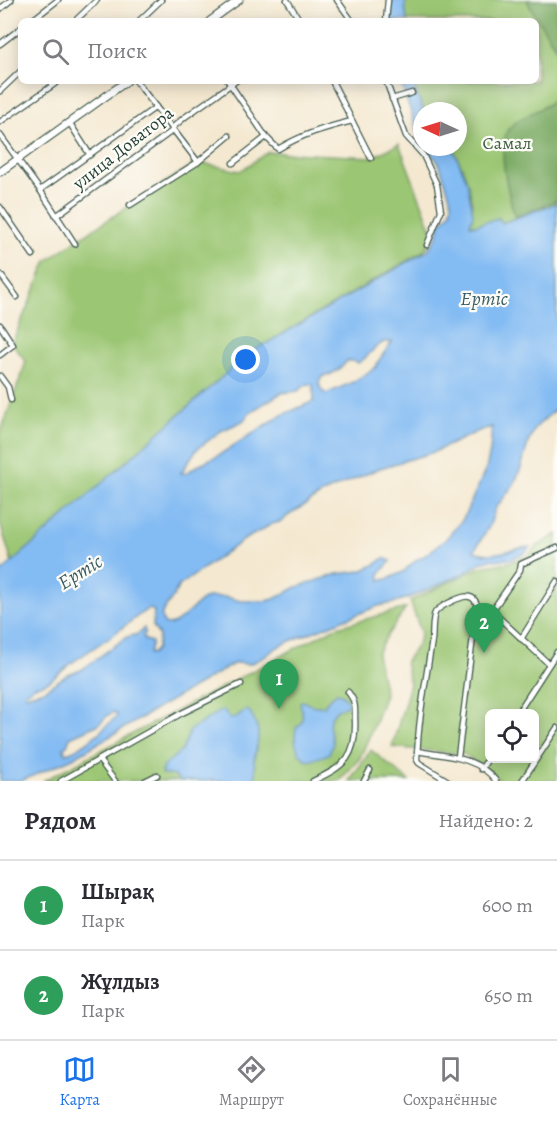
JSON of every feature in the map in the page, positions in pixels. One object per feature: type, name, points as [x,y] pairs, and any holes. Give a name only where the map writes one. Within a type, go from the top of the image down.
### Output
[{"type":"main road","points":[[214,18],[239,0]]},
{"type":"main road","points":[[0,172],[123,84]]},
{"type":"street","points":[[0,9],[11,0]]},
{"type":"street","points":[[35,18],[58,0]]},
{"type":"street","points":[[78,18],[97,0]]},
{"type":"street","points":[[142,18],[161,0]]},
{"type":"street","points":[[287,0],[298,18]]},
{"type":"street","points":[[337,0],[350,18]]},
{"type":"street","points":[[386,18],[388,0]]},
{"type":"street","points":[[0,44],[18,30]]},
{"type":"street","points":[[0,91],[18,74]]},
{"type":"street","points":[[0,122],[55,84]]},
{"type":"street","points":[[138,84],[198,162]]},
{"type":"street","name":"улица Доватора","points":[[56,216],[172,131],[172,128],[184,117],[229,84]]},
{"type":"street","points":[[233,84],[266,137],[278,148],[311,132],[352,121]]},
{"type":"street","points":[[334,84],[371,158]]},
{"type":"street","points":[[387,84],[406,136],[423,155],[437,185],[441,211],[427,245]]},
{"type":"street","points":[[392,99],[412,93]]},
{"type":"street","points":[[40,190],[156,107]]},
{"type":"street","points":[[69,122],[90,155]]},
{"type":"street","points":[[0,135],[75,244]]},
{"type":"street","points":[[130,205],[198,162],[229,136]]},
{"type":"street","points":[[233,163],[266,137]]},
{"type":"street","points":[[0,207],[33,255]]},
{"type":"street","points":[[0,274],[16,297]]},
{"type":"street","points":[[0,325],[13,345],[0,355]]},
{"type":"street","points":[[0,376],[8,387],[11,400]]},
{"type":"street","points":[[549,664],[494,613],[494,608],[520,570],[521,564],[557,548]]},
{"type":"street","points":[[521,639],[557,581]]},
{"type":"street","points":[[448,781],[417,760],[420,719],[435,611],[450,602],[471,597],[477,605],[458,757]]},
{"type":"street","points":[[520,709],[557,652]]},
{"type":"street","points":[[61,781],[182,713],[241,684]]},
{"type":"street","points":[[313,781],[342,765],[354,747],[356,730],[354,699],[348,692]]},
{"type":"street","points":[[522,781],[557,728]]},
{"type":"street","points":[[417,751],[466,760],[481,768],[496,781]]},
{"type":"street","points":[[99,760],[115,781]]},
{"type":"street","points":[[481,768],[485,762]]},
{"type":"street","points":[[364,781],[370,770]]},
{"type":"street","points":[[145,781],[157,775]]},
{"type":"green space","name":"Самал","points":[[406,0],[557,0],[557,203],[502,223],[499,218],[470,225],[471,195],[456,156],[467,156],[467,102],[420,102],[414,84],[539,84],[539,18],[407,18]]},
{"type":"green space","points":[[527,0],[557,0],[557,50],[539,18]]},
{"type":"green space","points":[[557,95],[557,200],[515,217],[504,170],[506,134],[511,126],[547,105]]},
{"type":"green space","points":[[399,144],[434,235],[424,251],[248,354],[12,563],[0,523],[0,434],[26,362],[12,343],[47,261],[197,162],[240,171],[268,152],[372,157]]},
{"type":"green space","points":[[557,534],[557,781],[497,781],[498,778],[464,754],[392,747],[410,684],[405,662],[418,644],[421,633],[410,601],[480,567],[510,562],[528,556],[536,547]]},
{"type":"green space","points":[[406,608],[377,654],[385,694],[374,725],[360,758],[339,781],[43,781],[334,628]]},
{"type":"green space","points":[[371,750],[409,781],[349,781]]},
{"type":"water","points":[[392,0],[406,0],[407,18],[390,18]]},
{"type":"water","points":[[401,84],[414,84],[420,102],[413,102],[413,118]]},
{"type":"water","name":"Ертіс","points":[[433,156],[456,156],[467,181],[473,214],[470,225],[499,218],[502,223],[557,203],[557,408],[535,428],[514,484],[495,509],[490,525],[474,551],[495,554],[530,547],[525,553],[511,559],[487,560],[463,574],[413,596],[378,606],[290,641],[250,664],[235,663],[73,758],[21,781],[0,781],[0,573],[248,354],[427,251],[437,237],[440,224],[450,213],[452,203],[439,163]],"holes":[[[384,342],[392,342],[376,367],[353,382],[326,394],[321,389],[319,382],[323,377],[335,372],[347,361],[358,363]],[[307,384],[313,385],[314,401],[280,416],[219,455],[186,473],[181,473],[196,450],[221,431],[243,421],[250,412],[281,393],[298,391]],[[492,427],[486,469],[463,519],[445,540],[403,572],[380,580],[380,573],[391,561],[384,558],[361,571],[337,574],[297,587],[266,601],[209,597],[202,600],[175,623],[164,624],[162,613],[179,586],[242,541],[272,524],[283,521],[325,492],[380,468],[434,452]],[[146,610],[154,611],[153,626],[159,636],[157,648],[153,653],[149,654],[152,642],[145,640],[144,628],[138,634],[127,637],[81,670],[67,675],[44,690],[26,695],[25,693],[51,680]],[[114,712],[117,715],[85,743],[65,753],[64,747],[70,737],[99,724]]]},
{"type":"water","points":[[337,693],[341,694],[349,704],[336,710],[331,717],[329,725],[333,744],[329,754],[309,761],[301,756],[295,738],[296,728],[302,720],[300,702],[303,701],[313,706],[324,706]]},
{"type":"water","points":[[222,710],[231,719],[247,710],[251,713],[258,730],[254,760],[256,781],[215,781],[213,779],[210,781],[179,781],[175,776],[161,774],[164,766],[182,750],[190,730]]},
{"type":"place","name":"Жұлдыз","points":[[484,653]]},
{"type":"place","name":"Шырақ","points":[[279,709]]}]
